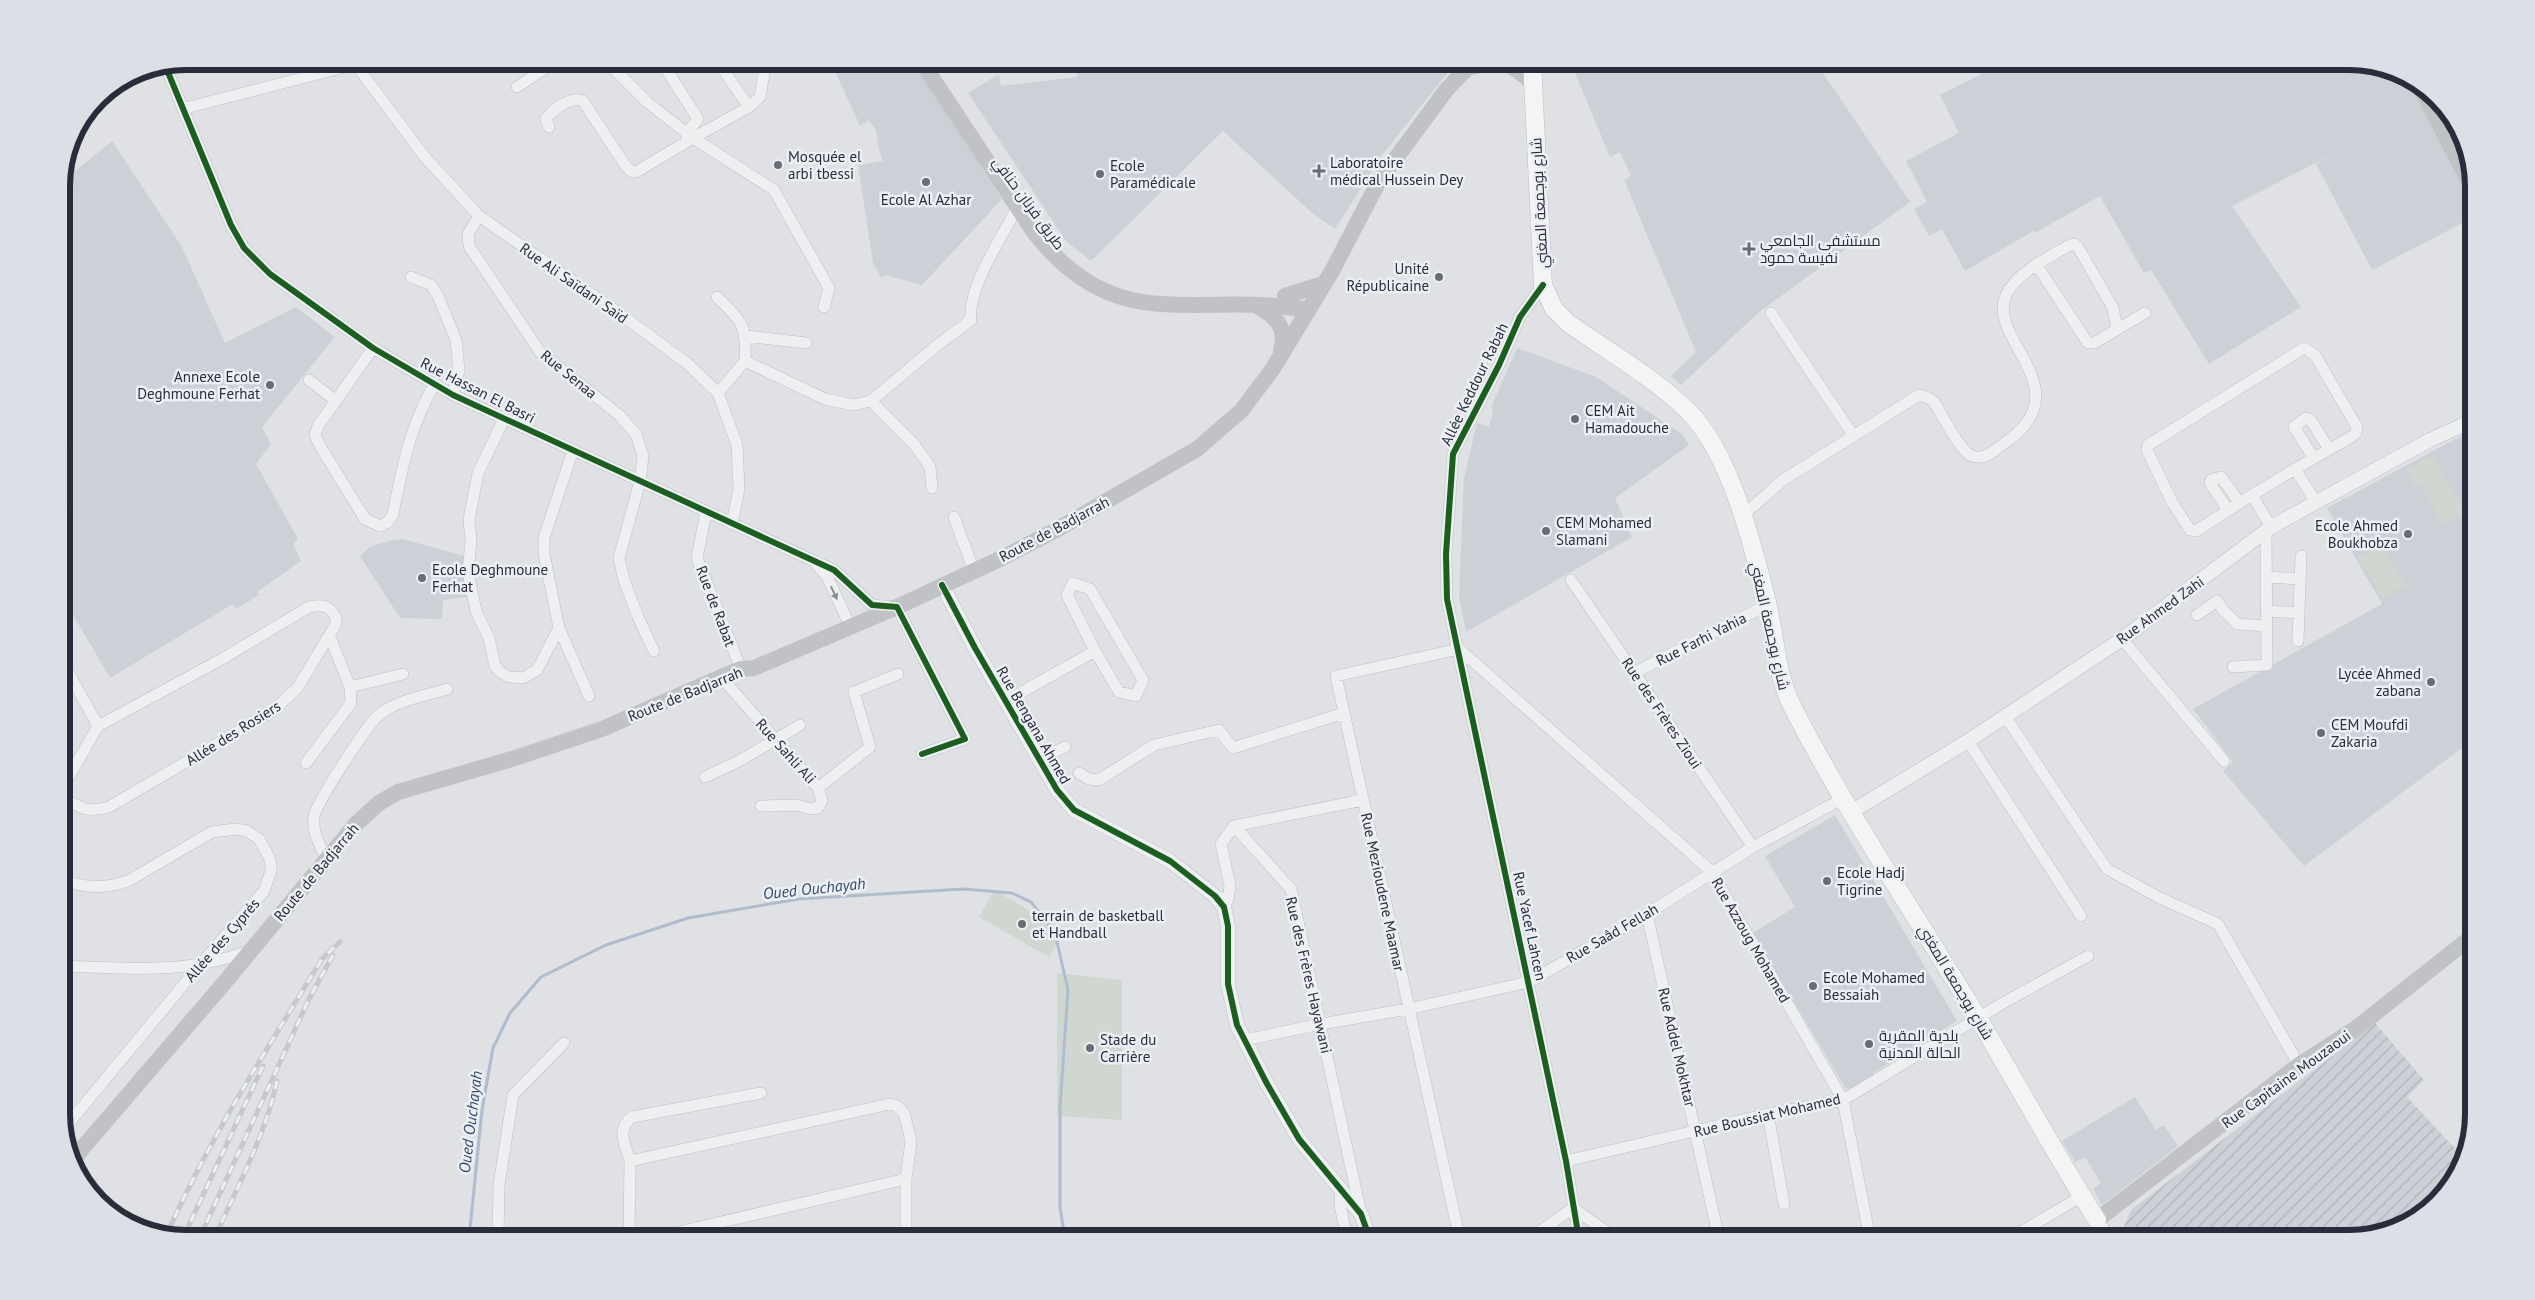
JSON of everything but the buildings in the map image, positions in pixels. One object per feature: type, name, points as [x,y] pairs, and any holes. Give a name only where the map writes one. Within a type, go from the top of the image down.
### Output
[{"type":"main road","name":"طريق فرنان حنافي","points":[[927,70],[1017,208],[1050,254],[1081,279],[1109,294],[1151,304],[1257,306],[1311,304]]},
{"type":"main road","name":"طريق فرنان حنافي","points":[[939,70],[1045,231],[1067,256],[1095,276],[1134,292],[1158,295],[1285,296],[1311,304]]},
{"type":"main road","name":"Route de Badjarrah","points":[[77,1154],[368,812],[398,792],[512,759],[602,729],[720,677],[741,669],[754,668],[897,607],[1056,530],[1197,449],[1241,412],[1278,360],[1328,277],[1379,181],[1447,89],[1464,70]]},
{"type":"main road","points":[[1518,70],[1533,84]]},
{"type":"main road","name":"شارع بوجمعة المغني","points":[[1532,70],[1543,285],[1554,309],[1568,323],[1665,391],[1690,413],[1710,440],[1732,487],[1742,516],[1767,605],[1773,647],[1784,691],[1847,805],[1979,1020],[2097,1220]]},
{"type":"main road","points":[[2427,101],[2464,172]]},
{"type":"main road","points":[[1285,296],[1328,277]]},
{"type":"main road","points":[[1257,306],[1273,315],[1283,328],[1284,341],[1278,360]]},
{"type":"main road","name":"Rue Capitaine Mouzaoui","points":[[2097,1220],[2299,1066],[2356,1029],[2465,942]]},
{"type":"street","points":[[182,109],[332,70]]},
{"type":"street","name":"Rue Ali Saïdani Saïd","points":[[360,70],[424,156],[455,192],[480,216],[688,364],[718,393],[737,445],[738,489],[732,524]]},
{"type":"street","points":[[517,87],[542,70]]},
{"type":"street","points":[[616,70],[647,102],[689,136],[774,190],[830,288],[824,307]]},
{"type":"street","points":[[668,70],[698,119],[689,136]]},
{"type":"street","points":[[723,70],[748,107]]},
{"type":"street","points":[[549,127],[546,119],[552,111],[575,100],[583,101],[625,166],[630,171],[636,172],[689,136],[748,107],[760,97],[765,70]]},
{"type":"street","name":"Rue Hassan El Basri","points":[[167,71],[231,225],[244,248],[270,274],[373,348],[453,395],[834,570],[872,605],[897,607]]},
{"type":"street","points":[[745,361],[826,399],[853,405],[871,402],[971,320],[969,308],[976,287],[1017,208]]},
{"type":"street","name":"Rue Senaa","points":[[480,216],[468,234],[469,246],[540,352],[619,415],[636,434],[643,456],[640,481],[619,558],[624,580],[638,617],[654,651]]},
{"type":"street","points":[[1742,516],[1784,480],[1919,395],[1929,398],[1934,402],[1964,449],[1972,456],[1978,458],[1988,456],[2018,433],[2026,425],[2032,412],[2034,385],[2031,369],[2008,329],[2004,313],[2006,296],[2013,285],[2036,264],[2068,246],[2074,244],[2078,247],[2113,308],[2118,329]]},
{"type":"street","points":[[2036,264],[2088,343],[2094,343],[2145,313]]},
{"type":"street","points":[[411,277],[431,286],[438,296],[456,340],[459,370],[453,395]]},
{"type":"street","name":"Allée Keddour Rabah","points":[[1459,650],[1447,599],[1446,554],[1453,454],[1499,365],[1520,317],[1543,285]]},
{"type":"street","points":[[717,297],[740,320],[746,336],[745,361],[718,393]]},
{"type":"street","points":[[1771,313],[1853,435]]},
{"type":"street","points":[[746,336],[806,343]]},
{"type":"street","points":[[373,348],[318,426],[315,434],[320,446],[365,519],[380,526],[388,522],[393,514],[408,441],[420,410],[435,383]]},
{"type":"street","points":[[2304,348],[2314,355],[2357,427],[2356,433],[2351,437],[2313,457],[2196,531],[2190,530],[2172,502],[2147,450],[2148,446],[2304,348]]},
{"type":"street","points":[[309,380],[336,402]]},
{"type":"street","points":[[871,402],[914,444],[930,467],[932,488]]},
{"type":"street","points":[[2313,457],[2294,427],[2306,418],[2310,419],[2329,449]]},
{"type":"street","points":[[504,419],[478,473],[469,520],[468,572],[476,610],[489,638],[495,666],[500,672],[509,677],[523,678],[537,670],[559,628]]},
{"type":"street","name":"Rue Ahmed Zahi","points":[[1847,805],[1968,741],[2122,639],[2269,529],[2315,501],[2430,440],[2465,424]]},
{"type":"street","points":[[573,450],[544,538],[545,565],[559,628],[588,696]]},
{"type":"street","points":[[2295,469],[2315,501]]},
{"type":"street","points":[[2228,510],[2211,480],[2221,477],[2240,503]]},
{"type":"street","points":[[2233,667],[2267,665],[2269,529],[2252,495]]},
{"type":"street","name":"Rue de Rabat","points":[[706,512],[697,558],[741,669]]},
{"type":"street","points":[[954,517],[974,571]]},
{"type":"street","points":[[2298,641],[2301,556]]},
{"type":"street","name":"Rue Hassan El Basri","points":[[814,562],[827,576],[850,626]]},
{"type":"street","points":[[2268,577],[2300,579]]},
{"type":"street","name":"Rue des Frères Zioui","points":[[1571,580],[1753,847]]},
{"type":"street","points":[[1073,583],[1090,589],[1143,680],[1136,696],[1119,692],[1095,651],[1067,596],[1073,583]]},
{"type":"street","name":"Rue Bengana Ahmed","points":[[942,585],[975,648],[1056,790],[1074,810],[1150,848],[1170,861],[1215,896],[1224,907],[1228,926],[1228,984],[1237,1024],[1244,1040],[1299,1138],[1361,1214],[1367,1230]]},
{"type":"street","points":[[2197,615],[2217,600],[2224,611],[2237,624],[2267,626]]},
{"type":"street","name":"Allée des Rosiers","points":[[70,802],[84,810],[109,807],[196,758],[282,704],[298,687],[330,637],[336,624],[333,611],[320,604],[309,607],[222,659],[98,726]]},
{"type":"street","name":"Rue Farhi Yahia","points":[[1634,673],[1767,605]]},
{"type":"street","points":[[897,607],[965,739],[922,754]]},
{"type":"street","points":[[2267,610],[2299,612]]},
{"type":"street","points":[[306,763],[351,703],[350,686],[330,637]]},
{"type":"street","points":[[2122,639],[2224,761]]},
{"type":"street","name":"Rue Mezioudene Maamar","points":[[1458,1230],[1336,676],[1459,650]]},
{"type":"street","name":"Rue Azzoug Mohamed","points":[[1459,650],[1711,871],[1843,1100],[1868,1230]]},
{"type":"street","name":"Rue Yacef Lahcen","points":[[1459,650],[1566,1161],[1577,1230]]},
{"type":"street","points":[[1006,701],[1095,651]]},
{"type":"street","points":[[350,686],[403,674]]},
{"type":"street","name":"Rue Sahli Ali","points":[[720,677],[818,788],[870,747],[854,692],[898,674]]},
{"type":"street","points":[[70,675],[98,726],[70,775]]},
{"type":"street","points":[[327,860],[314,833],[315,813],[363,735],[378,716],[389,709],[447,689]]},
{"type":"street","points":[[1079,773],[1089,779],[1099,780],[1154,745],[1220,730],[1232,748],[1344,713]]},
{"type":"street","points":[[2005,716],[2107,869],[2160,898],[2218,924],[2299,1066]]},
{"type":"street","points":[[705,777],[777,740],[800,725]]},
{"type":"street","points":[[1968,741],[2080,916]]},
{"type":"street","points":[[1038,759],[1065,747]]},
{"type":"street","points":[[761,806],[796,805],[811,809],[818,808],[822,800],[818,788]]},
{"type":"street","points":[[1215,896],[1228,900],[1230,886],[1221,844],[1234,826],[1363,800]]},
{"type":"street","name":"Rue Saâd Fellah","points":[[1244,1040],[1408,1009],[1529,982],[1647,914],[1711,871],[1753,847],[1847,805]]},
{"type":"street","name":"Rue des Frères Hayawani","points":[[1234,826],[1290,890],[1321,1024],[1361,1214]]},
{"type":"street","name":"Allée des Cyprés","points":[[70,882],[83,886],[113,886],[128,881],[212,832],[226,829],[246,831],[259,839],[269,857],[271,871],[269,881],[252,908],[199,966],[70,1123]]},
{"type":"street","name":"Rue Addel Mokhtar","points":[[1647,914],[1697,1131],[1717,1230]]},
{"type":"street","points":[[70,966],[168,969],[199,966],[226,960],[252,949]]},
{"type":"street","name":"Rue Boussiat Mohamed","points":[[1566,1161],[1768,1114],[1843,1100],[1979,1020],[2003,1003],[2088,956]]},
{"type":"street","points":[[498,1230],[499,1185],[513,1095],[564,1043]]},
{"type":"street","points":[[630,1230],[630,1161],[622,1132],[625,1123],[632,1117],[761,1093]]},
{"type":"street","points":[[630,1161],[840,1116],[885,1103],[897,1106],[904,1113],[910,1141],[906,1179],[906,1230]]},
{"type":"street","points":[[1768,1114],[1784,1204]]},
{"type":"street","points":[[687,1230],[906,1179]]},
{"type":"street","points":[[1341,1188],[1340,1204],[1345,1230]]},
{"type":"street","points":[[2024,1230],[2082,1196]]},
{"type":"street","points":[[1542,1230],[1573,1208],[1605,1230]]},
{"type":"street","points":[[2097,1220],[2103,1230]]},
{"type":"shaded area","name":"Ecole Al Azhar","points":[[834,70],[919,70],[1002,199],[922,285],[885,275],[881,278],[873,263],[858,165],[883,161],[876,130],[869,120],[860,126]]},
{"type":"shaded area","name":"Ecole Paramédicale","points":[[1077,70],[1450,70],[1382,155],[1335,229],[1311,212],[1223,131],[1091,261],[1066,241],[968,93],[999,74],[1001,86],[1077,77]]},
{"type":"shaded area","name":"مستشفى الجامعي نفيسة حمود","points":[[1574,70],[1821,70],[1910,202],[1759,312],[1681,385],[1671,376],[1696,352],[1624,180],[1631,176],[1620,152],[1610,157]]},
{"type":"shaded area","points":[[1989,70],[2349,70],[2372,72],[2400,82],[2412,90],[2465,188],[2465,222],[2372,270],[2316,164],[2333,154],[2232,206],[2301,307],[2209,364],[2151,270],[2144,273],[2100,196],[2035,233],[2033,231],[1965,271],[1942,229],[1929,236],[1914,209],[1927,202],[1906,161],[1959,133],[1940,95]]},
{"type":"shaded area","points":[[112,141],[182,247],[225,343],[296,307],[335,337],[262,427],[271,444],[256,464],[298,539],[293,545],[301,561],[257,592],[259,595],[236,609],[233,604],[110,678],[70,610],[70,175]]},
{"type":"shaded area","name":"CEM Mohamed Slamani","points":[[1517,348],[1596,377],[1682,434],[1689,445],[1615,498],[1632,537],[1466,632],[1459,597],[1464,478],[1477,423],[1489,427],[1493,412],[1491,407]]},
{"type":"shaded area","points":[[2465,434],[2465,746],[2304,866],[2223,771],[2233,762],[2193,709],[2382,604],[2327,508]]},
{"type":"shaded area","points":[[2432,456],[2465,514],[2443,525],[2420,484],[2415,486],[2407,468]]},
{"type":"shaded area","name":"Ecole Deghmoune Ferhat","points":[[403,539],[467,557],[471,596],[443,600],[442,619],[400,618],[360,556],[371,546]]},
{"type":"shaded area","points":[[2381,545],[2405,585],[2383,599],[2358,557]]},
{"type":"shaded area","points":[[1835,815],[1957,1021],[1873,1073],[1875,1076],[1858,1086],[1846,1089],[1753,933],[1795,907],[1765,856]]},
{"type":"shaded area","name":"terrain de basketball et Handball","points":[[994,890],[1065,931],[1049,957],[979,917]]},
{"type":"shaded area","name":"Stade du Carrière","points":[[1057,973],[1122,980],[1122,1120],[1057,1116]]},
{"type":"shaded area","points":[[2375,1023],[2424,1080],[2407,1097],[2459,1152],[2441,1185],[2420,1206],[2393,1221],[2364,1229],[2123,1230],[2131,1210]]},
{"type":"shaded area","points":[[2135,1097],[2156,1130],[2164,1125],[2178,1146],[2102,1205],[2093,1189],[2101,1183],[2085,1157],[2075,1162],[2062,1141]]},
{"type":"waterway","name":"Oued Ouchayah","points":[[470,1230],[482,1110],[493,1048],[510,1013],[541,977],[606,945],[688,918],[799,899],[963,889],[1012,893],[1031,902],[1055,933],[1068,990],[1060,1108],[1060,1207],[1064,1230]]},
{"type":"railway","points":[[169,1229],[220,1128],[260,1060],[322,959],[340,942]]},
{"type":"railway","points":[[203,1230],[309,999],[333,955]]},
{"type":"railway","points":[[187,1230],[263,1066]]},
{"type":"railway","points":[[218,1230],[258,1142],[277,1081]]},
{"type":"cycle path","points":[[168,71],[231,225],[244,248],[270,274],[373,348],[453,395],[834,570],[872,605],[897,607],[965,739],[922,754]]},
{"type":"cycle path","points":[[1543,285],[1520,317],[1499,365],[1453,454],[1446,554],[1447,599],[1566,1161],[1578,1230]]},
{"type":"cycle path","points":[[942,585],[975,648],[1057,790],[1074,810],[1170,861],[1215,896],[1224,907],[1228,926],[1228,984],[1237,1025],[1266,1082],[1299,1139],[1361,1214],[1367,1230]]},
{"type":"place","name":"Mosquée el arbi tbessi","points":[[778,165]]},
{"type":"place","name":"Laboratoire médical Hussein Dey","points":[[1319,171]]},
{"type":"place","name":"Ecole Paramédicale","points":[[1100,174]]},
{"type":"place","name":"Ecole Al Azhar","points":[[926,182]]},
{"type":"place","name":"مستشفى الجامعي نفيسة حمود","points":[[1749,249]]},
{"type":"place","name":"Unité Républicaine","points":[[1439,277]]},
{"type":"place","name":"Annexe Ecole Deghmoune Ferhat","points":[[270,385]]},
{"type":"place","name":"CEM Ait Hamadouche","points":[[1575,419]]},
{"type":"place","name":"CEM Mohamed Slamani","points":[[1546,531]]},
{"type":"place","name":"Ecole Ahmed Boukhobza","points":[[2408,534]]},
{"type":"place","name":"Ecole Deghmoune Ferhat","points":[[422,578]]},
{"type":"place","name":"Lycée Ahmed zabana","points":[[2431,682]]},
{"type":"place","name":"CEM Moufdi Zakaria","points":[[2321,733]]},
{"type":"place","name":"Ecole Hadj Tigrine","points":[[1827,881]]},
{"type":"place","name":"terrain de basketball et Handball","points":[[1022,924]]},
{"type":"place","name":"Ecole Mohamed Bessaiah","points":[[1813,986]]},
{"type":"place","name":"بلدية المقرية الحالة المدنية","points":[[1869,1044]]},
{"type":"place","name":"Stade du Carrière","points":[[1090,1048]]}]
